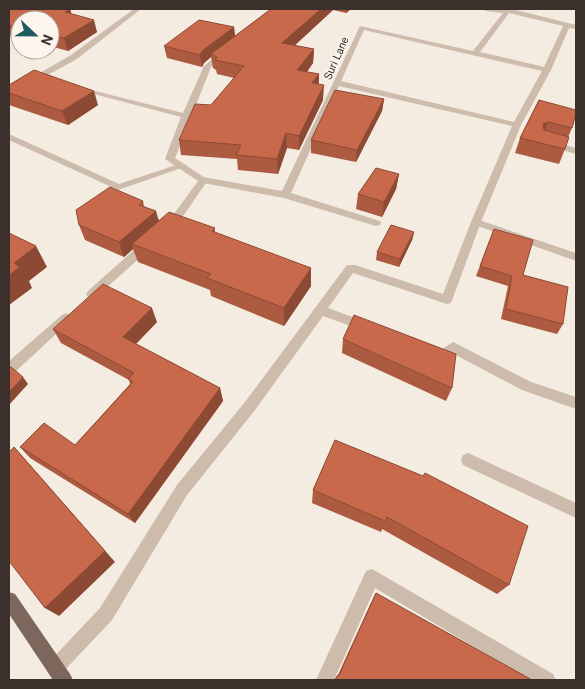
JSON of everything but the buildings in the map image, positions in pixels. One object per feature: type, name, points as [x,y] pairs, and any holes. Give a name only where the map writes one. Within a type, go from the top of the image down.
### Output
[{"type":"main road","points":[[12,612],[60,674]]},
{"type":"street","points":[[9,94],[74,57],[138,9]]},
{"type":"street","points":[[60,674],[106,614],[182,490],[250,406],[350,268],[447,300],[476,222],[517,125],[572,26],[509,10],[486,9]]},
{"type":"street","points":[[475,53],[509,10]]},
{"type":"street","name":"Suri Lane","points":[[285,195],[338,83],[362,27],[547,70]]},
{"type":"street","points":[[232,47],[208,66],[170,158],[203,180],[285,195],[376,223]]},
{"type":"street","points":[[35,78],[45,81]]},
{"type":"street","points":[[338,83],[517,125]]},
{"type":"street","points":[[73,88],[186,116]]},
{"type":"street","points":[[9,137],[118,187],[182,166]]},
{"type":"street","points":[[542,141],[576,151]]},
{"type":"street","points":[[9,370],[175,220],[203,180]]},
{"type":"street","points":[[476,222],[576,258]]},
{"type":"street","points":[[320,310],[382,333]]},
{"type":"street","points":[[426,349],[443,356],[453,347],[527,386],[576,403]]},
{"type":"street","points":[[468,460],[576,511]]},
{"type":"street","points":[[325,680],[372,577],[547,680]]}]
